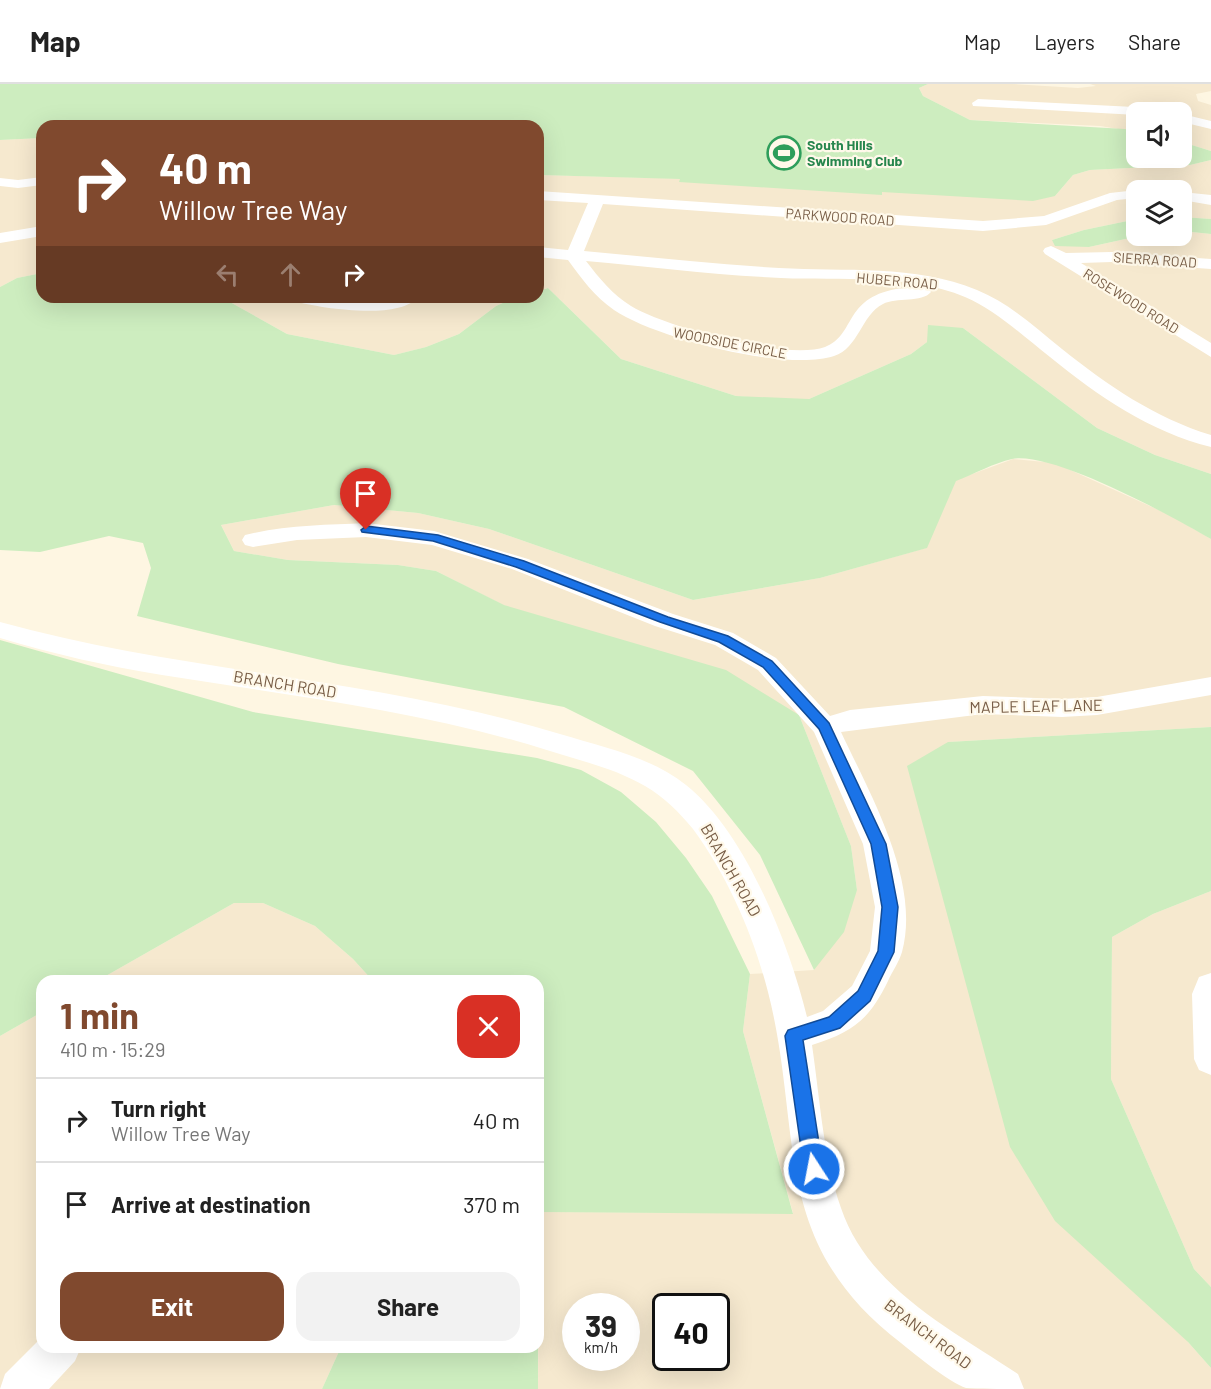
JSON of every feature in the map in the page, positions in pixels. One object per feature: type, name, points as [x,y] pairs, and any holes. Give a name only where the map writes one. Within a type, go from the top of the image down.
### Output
[{"type":"street","points":[[978,103],[1126,109]]},
{"type":"street","points":[[1192,120],[1211,125]]},
{"type":"street","points":[[0,182],[18,184],[36,182]]},
{"type":"street","name":"PARKWOOD ROAD","points":[[544,195],[983,226],[1046,220],[1115,196],[1126,195]]},
{"type":"street","points":[[1192,197],[1211,200]]},
{"type":"street","points":[[574,256],[597,199]]},
{"type":"street","points":[[0,238],[36,232]]},
{"type":"street","name":"HUBER ROAD","points":[[544,253],[777,273],[902,279],[950,286],[988,301],[1076,369],[1151,417],[1190,436],[1211,441]]},
{"type":"street","name":"SIERRA ROAD","points":[[1057,254],[1211,264]]},
{"type":"street","name":"ROSEWOOD ROAD","points":[[1057,254],[1211,351]]},
{"type":"street","name":"WOODSIDE CIRCLE","points":[[574,256],[599,289],[625,310],[663,329],[787,355],[812,356],[839,347],[867,307],[878,300],[950,286]]},
{"type":"street","points":[[332,303],[360,306],[377,303]]},
{"type":"street","points":[[253,540],[297,533],[366,530],[434,537],[520,564],[664,620],[724,639],[767,664],[825,727],[878,844],[890,907],[886,952],[864,996],[834,1023],[794,1036]]},
{"type":"street","name":"BRANCH ROAD","points":[[0,630],[85,654],[345,693],[505,726],[639,771],[668,786],[706,822],[758,916],[774,959],[794,1036],[805,1124],[822,1214],[846,1260],[891,1310],[1003,1389]]},
{"type":"street","name":"MAPLE LEAF LANE","points":[[825,727],[850,720],[983,705],[1062,708],[1097,706],[1211,686]]},
{"type":"street","points":[[1211,987],[1208,994],[1211,1059]]},
{"type":"street","points":[[21,1389],[55,1353]]},
{"type":"shaded area","points":[[928,84],[1012,84],[1078,88],[1096,86],[1090,84],[1211,84],[1211,91],[1196,94],[1198,101],[1211,105],[1211,151],[1192,145],[1192,102],[1126,102],[1126,130],[1100,126],[970,120],[923,96],[919,88]]},
{"type":"shaded area","points":[[734,128],[1055,196],[1073,175],[1090,170],[1192,168],[1192,165],[1211,160],[1211,219],[1192,218],[1192,180],[1126,180],[1126,221],[1084,230],[1052,240],[1089,247],[1126,239],[1126,246],[1192,246],[1192,232],[1211,234],[1211,474],[1155,455],[1097,428],[963,328],[927,342],[911,354],[809,399],[736,396],[621,359],[548,288],[544,289],[544,175],[697,179],[678,140],[689,132]]},
{"type":"shaded area","points":[[36,138],[36,274],[17,278],[0,287],[0,140]]},
{"type":"shaded area","points":[[232,303],[503,303],[459,334],[426,347],[394,355],[287,334]]},
{"type":"shaded area","points":[[1013,459],[1055,463],[1172,516],[1211,539],[1211,727],[948,742],[1188,1342],[1211,1368],[1211,1389],[538,1389],[538,1353],[544,1353],[544,1212],[793,1213],[743,1031],[750,974],[814,970],[857,890],[851,846],[799,715],[503,605],[436,571],[398,565],[288,560],[234,551],[221,525],[334,505],[418,513],[489,529],[693,600],[820,578],[926,548],[956,480]]},
{"type":"shaded area","points":[[1211,891],[1211,1287],[1194,1269],[1111,1079],[1112,937],[1153,914]]},
{"type":"shaded area","points":[[234,903],[263,903],[315,926],[368,975],[108,975]]},
{"type":"shaded area","points":[[36,1015],[36,1353],[338,1353],[322,1389],[0,1389],[0,1036]]},
{"type":"green space","points":[[0,84],[928,84],[919,88],[923,96],[970,120],[1126,129],[1126,168],[1130,168],[1090,170],[1073,175],[1055,196],[1033,201],[882,192],[882,195],[679,182],[680,179],[544,175],[544,120],[36,120],[36,138],[0,140]]},
{"type":"green space","points":[[1192,145],[1211,151],[1211,160],[1192,165]]},
{"type":"green space","points":[[1192,218],[1211,219],[1211,234],[1192,232]]},
{"type":"green space","points":[[1126,221],[1126,239],[1089,247],[1055,246],[1052,240],[1084,230]]},
{"type":"green space","points":[[36,274],[36,303],[232,303],[287,334],[394,355],[426,347],[459,334],[503,303],[544,303],[544,289],[548,288],[621,359],[736,396],[809,399],[911,354],[927,342],[928,325],[963,328],[1097,428],[1155,455],[1211,474],[1211,539],[1113,488],[1055,465],[1031,459],[1005,461],[956,481],[927,548],[820,578],[693,600],[489,529],[418,513],[334,505],[221,525],[234,551],[288,560],[398,565],[436,571],[504,605],[726,670],[799,715],[851,846],[857,890],[844,932],[814,970],[760,855],[693,771],[564,707],[338,664],[137,616],[151,568],[143,543],[109,536],[40,552],[0,550],[0,287],[17,278]]},
{"type":"green space","points":[[0,640],[253,712],[537,758],[581,770],[621,792],[656,822],[686,858],[712,896],[750,974],[743,1031],[793,1214],[544,1212],[544,975],[368,975],[315,926],[263,903],[234,903],[108,975],[36,975],[36,1015],[0,1036]]},
{"type":"green space","points":[[1211,727],[1211,891],[1153,914],[1112,937],[1111,1079],[1194,1269],[1211,1287],[1211,1368],[1188,1342],[1055,1221],[1010,1147],[907,766],[948,742]]},
{"type":"green space","points":[[338,1353],[538,1353],[538,1389],[322,1389]]},
{"type":"place","name":"South Hills Swimming Club","points":[[784,153]]},
{"type":"route","points":[[366,530],[434,537],[520,564],[664,620],[724,639],[767,664],[825,727],[859,797],[878,844],[890,907],[886,952],[864,996],[834,1023],[794,1036],[805,1124],[814,1169]]}]
